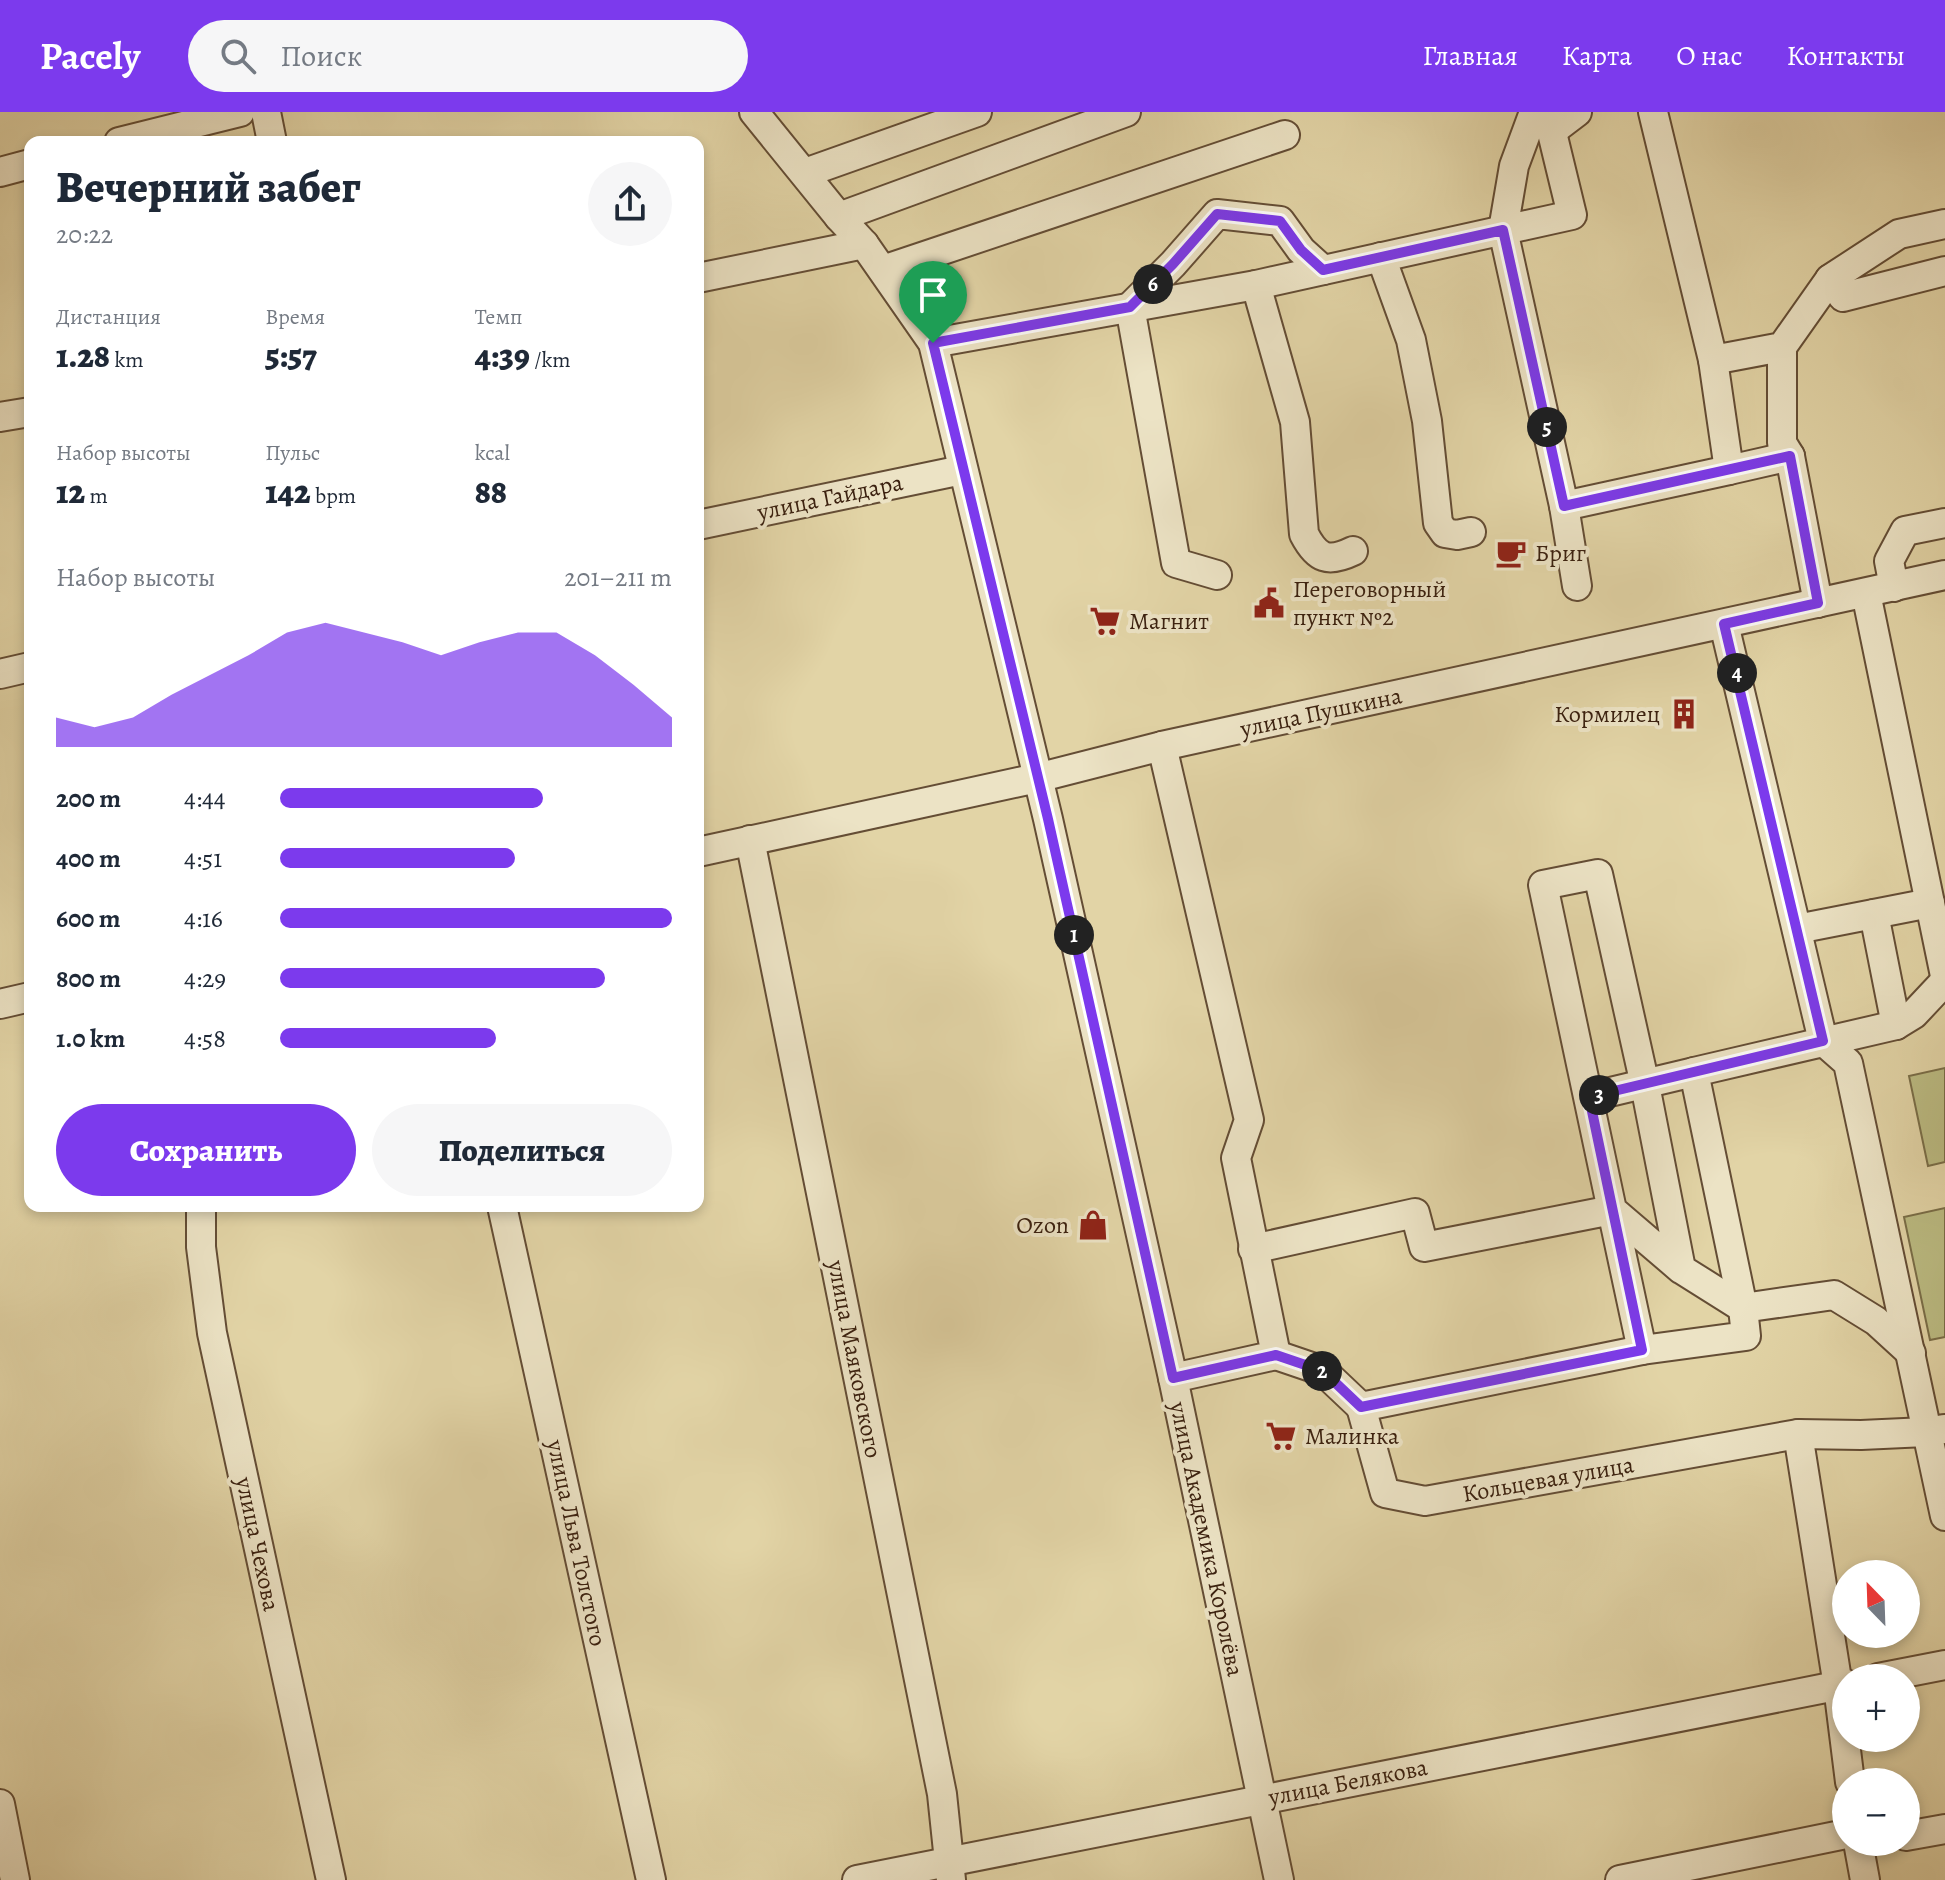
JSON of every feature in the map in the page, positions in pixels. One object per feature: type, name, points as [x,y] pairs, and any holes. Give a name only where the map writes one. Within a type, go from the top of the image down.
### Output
[{"type":"street","points":[[143,136],[240,112]]},
{"type":"street","points":[[266,112],[271,136]]},
{"type":"street","points":[[754,112],[864,244],[933,343],[1256,285],[1572,215],[1544,118]]},
{"type":"street","points":[[805,173],[977,112]]},
{"type":"street","points":[[839,217],[1126,112]]},
{"type":"street","points":[[1577,112],[1544,118],[1514,166],[1503,230],[1564,506],[1577,586]]},
{"type":"street","points":[[1653,112],[1713,360],[1729,470]]},
{"type":"street","points":[[883,270],[1285,135]]},
{"type":"street","points":[[0,172],[24,166]]},
{"type":"street","points":[[1130,307],[1217,214],[1280,221],[1301,250],[1323,270]]},
{"type":"street","points":[[1818,603],[1790,456],[1782,443],[1782,347],[1830,279],[1899,234],[1945,224]]},
{"type":"street","points":[[704,277],[864,244]]},
{"type":"street","points":[[1381,257],[1411,340],[1427,421],[1438,523],[1445,533],[1457,535],[1471,532]]},
{"type":"street","points":[[1830,279],[1843,297],[1945,271]]},
{"type":"street","points":[[1256,285],[1295,422],[1304,534],[1311,547],[1321,556],[1336,559],[1353,551]]},
{"type":"street","points":[[1130,307],[1176,563],[1217,575]]},
{"type":"street","name":"улица Академика Королёва","points":[[933,343],[1037,778],[1173,1378],[1279,1880]]},
{"type":"street","points":[[1713,360],[1782,347]]},
{"type":"street","points":[[0,417],[24,413]]},
{"type":"street","points":[[1564,506],[1790,456]]},
{"type":"street","name":"улица Гайдара","points":[[704,524],[962,470]]},
{"type":"street","points":[[1894,587],[1889,561],[1905,531],[1945,523]]},
{"type":"street","name":"улица Пушкина","points":[[704,851],[1037,778],[1162,746],[1945,575]]},
{"type":"street","points":[[1589,1097],[1896,1025],[1914,1014],[1945,979],[1866,593]]},
{"type":"street","points":[[1724,624],[1823,1041],[1848,1063],[1911,1353],[1936,1430],[1945,1516]]},
{"type":"street","points":[[0,674],[24,668]]},
{"type":"street","points":[[1162,746],[1249,1120],[1236,1158],[1276,1355]]},
{"type":"street","name":"улица Маяковского","points":[[750,840],[939,1779],[950,1872]]},
{"type":"street","points":[[1642,1350],[1543,885],[1598,874],[1645,1085],[1681,1269]]},
{"type":"street","points":[[1797,929],[1930,903]]},
{"type":"street","points":[[1874,914],[1896,1025]]},
{"type":"street","points":[[0,1004],[24,998]]},
{"type":"street","points":[[1173,1378],[1276,1355],[1323,1371],[1361,1407],[1642,1350],[1746,1336],[1743,1308],[1694,1072]]},
{"type":"street","points":[[1253,1249],[1415,1213],[1424,1247],[1612,1210]]},
{"type":"street","points":[[1612,1210],[1681,1269],[1743,1308],[1834,1295],[1876,1321],[1911,1353]]},
{"type":"street","name":"улица Чехова","points":[[201,1212],[201,1247],[212,1333],[331,1880]]},
{"type":"street","name":"улица Льва Толстого","points":[[503,1212],[651,1880]]},
{"type":"street","name":"Кольцевая улица","points":[[1361,1407],[1385,1493],[1425,1501],[1798,1434]]},
{"type":"street","points":[[1838,1664],[1798,1434],[1861,1435],[1936,1430]]},
{"type":"street","points":[[1920,1670],[1945,1665]]},
{"type":"street","name":"улица Белякова","points":[[857,1880],[950,1872],[1261,1799],[1832,1687]]},
{"type":"street","points":[[0,1804],[15,1880]]},
{"type":"street","points":[[1920,1833],[1945,1829]]},
{"type":"street","points":[[1620,1880],[1832,1837]]},
{"type":"street","points":[[1861,1856],[1865,1880]]},
{"type":"green space","points":[[1945,1068],[1945,1162],[1928,1166],[1909,1076]]},
{"type":"green space","points":[[1945,1208],[1945,1337],[1930,1340],[1904,1217]]},
{"type":"place","name":"Бриг","points":[[1511,553]]},
{"type":"place","name":"Переговорный пункт №2","points":[[1269,603]]},
{"type":"place","name":"Магнит","points":[[1105,621]]},
{"type":"place","name":"Кормилец","points":[[1684,714]]},
{"type":"place","name":"Ozon","points":[[1093,1225]]},
{"type":"place","name":"Малинка","points":[[1281,1436]]},
{"type":"route","points":[[1217,214],[1280,221],[1301,250],[1323,270],[1503,230],[1564,506],[1790,456],[1818,603],[1724,624],[1823,1041],[1589,1097],[1642,1350],[1361,1407],[1323,1371],[1276,1355],[1173,1378],[1048,819],[933,343],[1130,307],[1217,214]]}]
